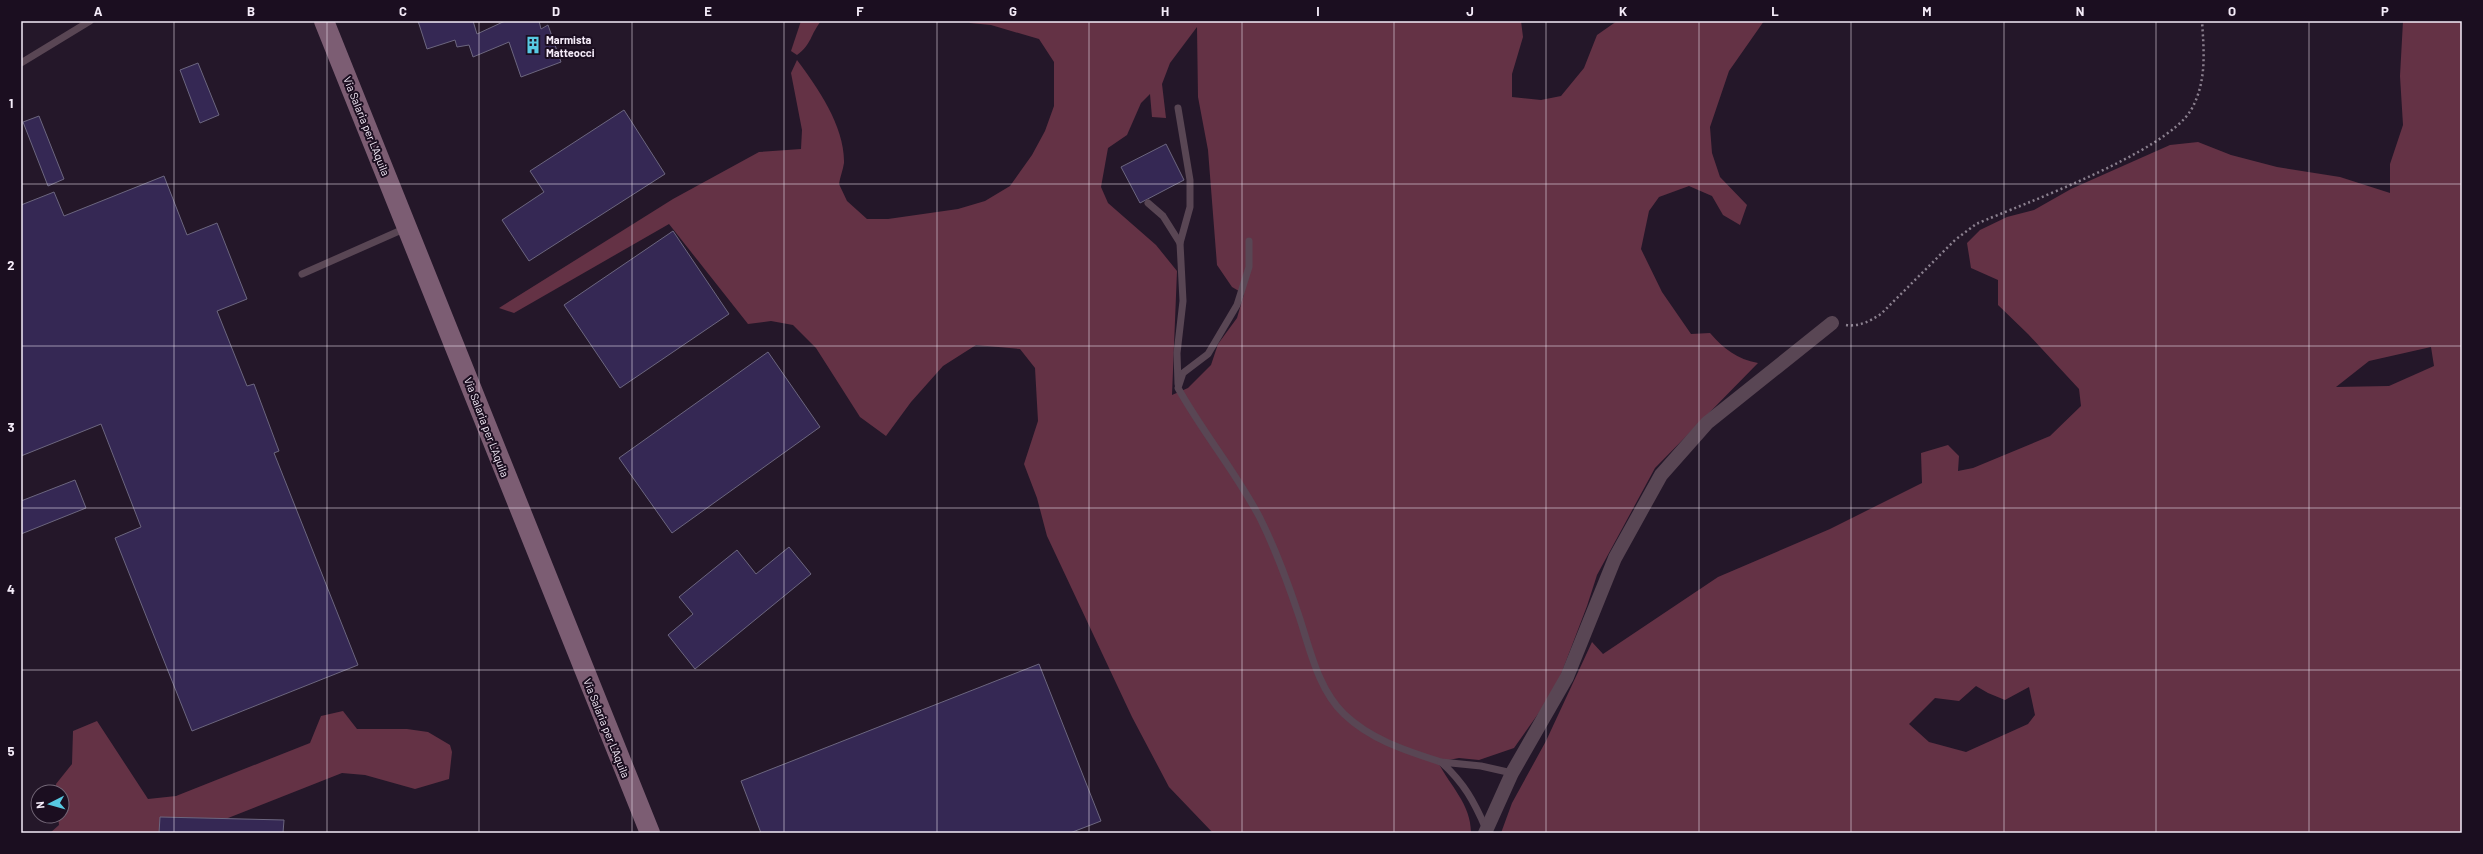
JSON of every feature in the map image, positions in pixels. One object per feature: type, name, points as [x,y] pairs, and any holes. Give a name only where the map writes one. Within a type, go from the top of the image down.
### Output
[{"type":"main road","name":"Via Salaria per L'Aquila","points":[[324,21],[408,227],[650,833]]},
{"type":"street","points":[[1485,831],[1512,773],[1567,677],[1615,558],[1661,475],[1707,423],[1832,322]]},
{"type":"lane","points":[[21,64],[90,21]]},
{"type":"lane","points":[[1178,108],[1190,180],[1190,207],[1180,243],[1184,295],[1177,352],[1178,388],[1238,480],[1260,518],[1281,562],[1318,673],[1329,695],[1344,714],[1369,733],[1398,748],[1441,762],[1481,766],[1512,773]]},
{"type":"lane","points":[[1148,203],[1163,216],[1180,243]]},
{"type":"lane","points":[[302,274],[408,227]]},
{"type":"lane","points":[[1178,388],[1184,373],[1208,354],[1237,305],[1249,267],[1249,241]]},
{"type":"lane","points":[[1441,762],[1463,784],[1474,801],[1485,831]]},
{"type":"path","points":[[1832,322],[1852,326],[1869,322],[1881,314],[1955,240],[1976,224],[2122,160],[2165,137],[2191,110],[2200,89],[2205,66],[2202,21]]},
{"type":"shaded area","points":[[801,21],[821,21],[806,47],[797,55],[791,51]]},
{"type":"shaded area","points":[[969,21],[1521,21],[1523,37],[1512,74],[1512,97],[1541,100],[1561,96],[1584,68],[1597,35],[1617,21],[1764,21],[1729,71],[1710,127],[1712,153],[1720,177],[1747,205],[1740,225],[1723,215],[1712,196],[1689,186],[1659,197],[1649,211],[1641,249],[1662,292],[1691,334],[1710,333],[1720,344],[1737,356],[1758,363],[1655,468],[1597,575],[1587,606],[1555,690],[1514,748],[1479,760],[1459,758],[1438,762],[1464,804],[1468,813],[1471,833],[1213,833],[1169,787],[1132,717],[1047,536],[1037,498],[1024,464],[1038,421],[1035,368],[1020,349],[976,345],[943,366],[911,402],[886,436],[860,417],[816,348],[793,325],[771,321],[748,324],[669,224],[514,313],[499,308],[673,199],[759,152],[801,149],[802,130],[791,73],[797,60],[829,108],[840,136],[844,163],[839,184],[847,201],[867,219],[888,219],[958,209],[985,201],[1010,186],[1032,155],[1045,131],[1054,106],[1054,62],[1039,39],[991,25],[970,23]],"holes":[[[1197,27],[1198,97],[1208,150],[1217,265],[1232,287],[1244,294],[1237,318],[1218,344],[1211,365],[1188,388],[1172,395],[1177,271],[1156,245],[1108,203],[1101,187],[1108,148],[1127,135],[1141,103],[1150,94],[1152,117],[1166,118],[1162,84],[1170,63]]]},
{"type":"shaded area","points":[[2403,21],[2462,21],[2462,833],[1501,833],[1512,803],[1546,741],[1592,642],[1603,654],[1718,577],[1830,529],[1922,483],[1921,453],[1948,445],[1959,456],[1958,471],[1973,468],[2050,436],[2081,406],[2079,389],[2028,334],[1998,305],[1998,280],[1971,268],[1967,243],[1980,230],[2007,217],[2034,210],[2071,189],[2170,145],[2198,142],[2231,155],[2277,167],[2340,177],[2390,193],[2390,164],[2403,125],[2400,76]],"holes":[[[2431,347],[2434,366],[2389,386],[2336,387],[2369,361]],[[1976,686],[2005,700],[2029,687],[2035,715],[2028,724],[1966,752],[1929,742],[1909,724],[1935,698],[1959,701]]]},
{"type":"shaded area","points":[[343,711],[357,729],[407,729],[428,732],[450,745],[452,752],[449,779],[415,789],[365,775],[342,773],[190,833],[50,833],[59,824],[70,824],[70,784],[56,784],[72,764],[73,731],[97,721],[148,799],[176,796],[310,743],[321,716]]},
{"type":"building","points":[[418,21],[473,21],[477,34],[505,21],[539,21],[541,29],[548,25],[561,62],[521,77],[509,42],[473,57],[469,45],[457,47],[455,40],[427,49]]},
{"type":"building","points":[[198,63],[219,115],[200,123],[180,70]]},
{"type":"building","points":[[624,110],[665,174],[529,261],[502,220],[544,192],[530,171]]},
{"type":"building","points":[[39,116],[64,179],[48,186],[23,122]]},
{"type":"building","points":[[1166,144],[1184,180],[1140,203],[1121,167]]},
{"type":"building","points":[[164,176],[187,235],[217,223],[247,299],[217,311],[247,386],[254,384],[279,451],[274,453],[358,665],[192,731],[115,538],[141,527],[101,424],[21,456],[21,205],[54,192],[64,216]]},
{"type":"building","points":[[673,231],[729,314],[620,388],[564,305]]},
{"type":"building","points":[[768,352],[820,427],[672,533],[619,458]]},
{"type":"building","points":[[75,480],[86,508],[21,534],[21,501]]},
{"type":"building","points":[[789,547],[811,574],[695,669],[668,635],[693,614],[679,597],[737,550],[756,574]]},
{"type":"building","points":[[1039,664],[1101,821],[1070,833],[761,833],[741,781]]},
{"type":"building","points":[[160,817],[284,820],[283,833],[159,833]]},
{"type":"place","name":"Marmista Matteocci","points":[[533,45]]}]
